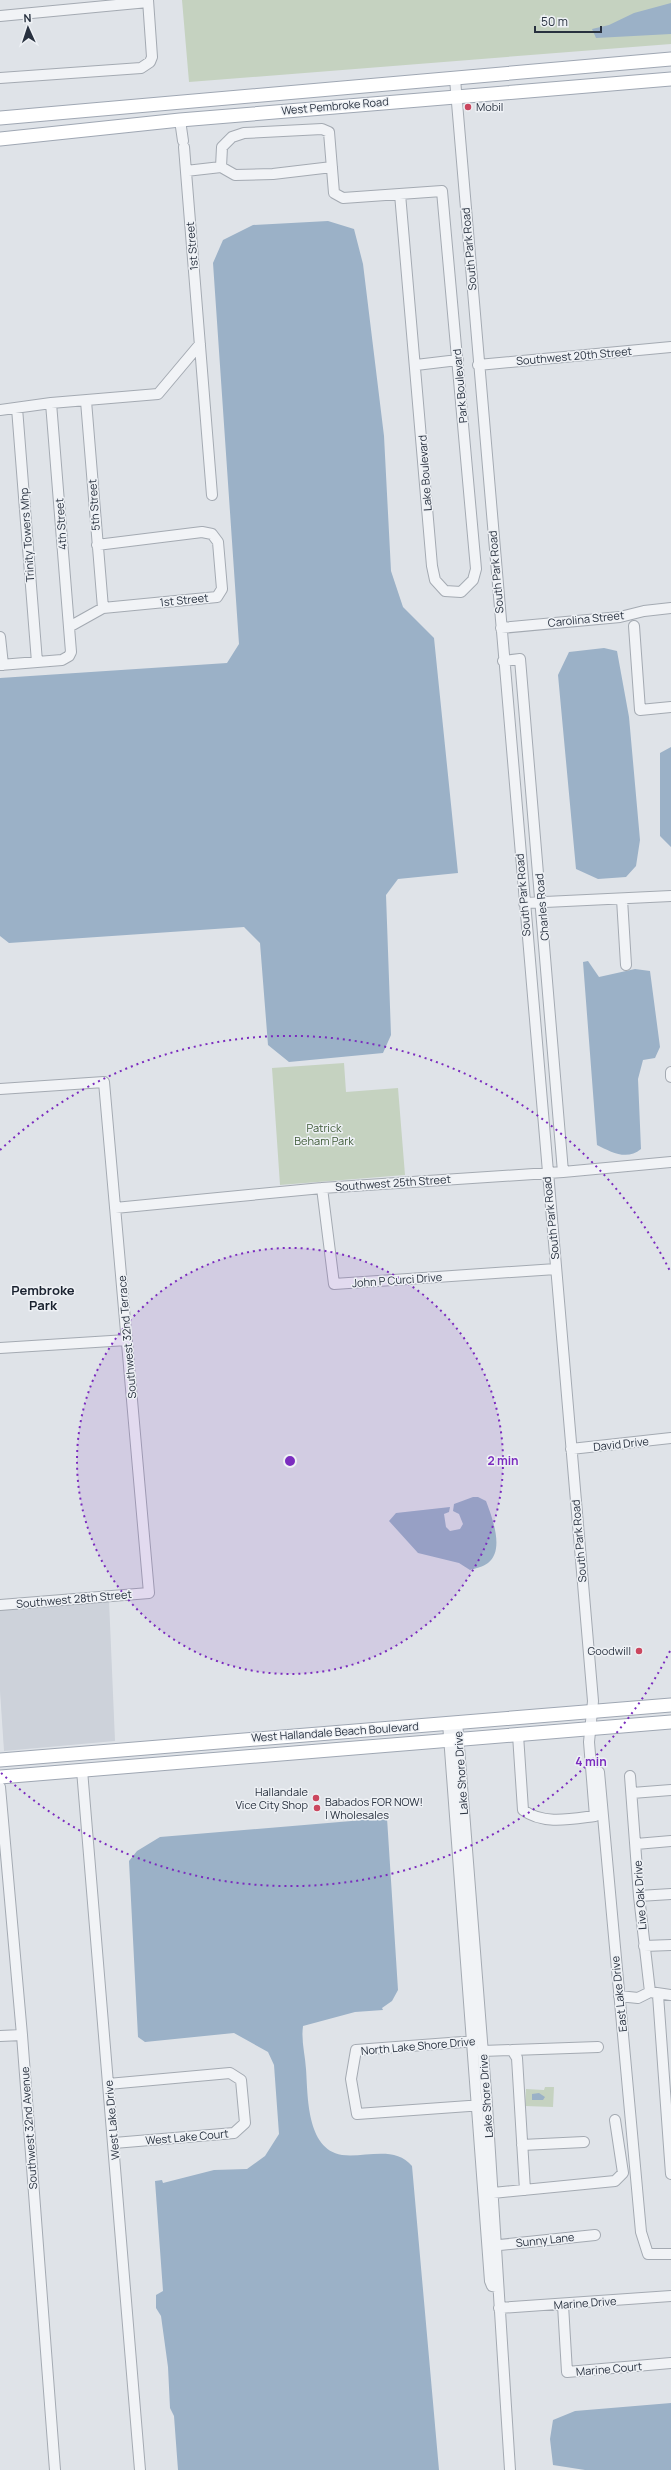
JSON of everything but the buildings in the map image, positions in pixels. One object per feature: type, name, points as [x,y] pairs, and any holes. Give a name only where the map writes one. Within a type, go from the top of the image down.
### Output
[{"type":"main road","name":"West Pembroke Road","points":[[0,118],[671,59]]},
{"type":"main road","name":"West Pembroke Road","points":[[0,139],[180,120],[457,95],[671,79]]},
{"type":"main road","points":[[180,120],[193,106],[218,99]]},
{"type":"main road","points":[[58,133],[72,118],[92,110]]},
{"type":"main road","name":"West Hallandale Beach Boulevard","points":[[0,1760],[671,1705]]},
{"type":"main road","name":"West Hallandale Beach Boulevard","points":[[0,1777],[518,1735],[590,1732],[671,1722]]},
{"type":"main road","points":[[274,1755],[292,1744],[360,1738],[377,1730]]},
{"type":"main road","points":[[170,1763],[189,1754],[257,1749],[269,1738]]},
{"type":"street","points":[[0,16],[148,1],[152,57],[147,65],[142,68],[44,73],[0,78]]},
{"type":"street","name":"South Park Road","points":[[455,79],[503,661],[593,1711]]},
{"type":"street","name":"1st Street","points":[[180,120],[184,144],[212,495]]},
{"type":"street","points":[[221,167],[222,147],[238,135],[314,128],[329,132],[334,193],[343,198],[400,194]]},
{"type":"street","points":[[186,171],[221,167],[235,175],[273,174],[332,167]]},
{"type":"street","name":"Park Boulevard","points":[[400,194],[442,191],[458,360],[476,569],[473,580],[461,592],[445,590],[435,580]]},
{"type":"street","name":"Lake Boulevard","points":[[400,194],[435,580]]},
{"type":"street","points":[[0,410],[51,403],[158,394],[200,344]]},
{"type":"street","name":"Southwest 20th Street","points":[[478,365],[671,347]]},
{"type":"street","points":[[416,365],[458,360]]},
{"type":"street","name":"5th Street","points":[[86,401],[103,608]]},
{"type":"street","name":"4th Street","points":[[37,662],[65,658],[70,652],[71,645],[51,403]]},
{"type":"street","name":"Trinity Towers Mhp","points":[[17,408],[37,662]]},
{"type":"street","name":"1st Street","points":[[69,628],[103,608],[217,597],[222,589],[218,542],[212,534],[202,532],[97,544]]},
{"type":"street","name":"Carolina Street","points":[[501,628],[620,617],[644,611],[671,608]]},
{"type":"street","points":[[634,626],[640,710],[671,708]]},
{"type":"street","points":[[0,637],[2,665],[37,662]]},
{"type":"street","name":"Charles Road","points":[[503,661],[520,659],[542,903],[563,1172]]},
{"type":"street","points":[[524,903],[671,896]]},
{"type":"street","points":[[622,899],[626,966]]},
{"type":"street","points":[[671,1072],[671,1077]]},
{"type":"street","name":"Southwest 32nd Terrace","points":[[0,1089],[104,1082],[149,1593]]},
{"type":"street","name":"Southwest 25th Street","points":[[115,1208],[322,1188],[563,1172],[671,1162]]},
{"type":"street","name":"John P Curci Drive","points":[[322,1188],[334,1284],[556,1269]]},
{"type":"street","points":[[0,1348],[127,1340]]},
{"type":"street","name":"David Drive","points":[[571,1449],[671,1438]]},
{"type":"street","name":"Southwest 28th Street","points":[[0,1605],[149,1593]]},
{"type":"street","points":[[518,1735],[523,1810],[530,1815],[554,1821],[595,1816],[589,1742],[593,1711]]},
{"type":"street","name":"Lake Shore Drive","points":[[452,1723],[482,2105]]},
{"type":"street","name":"East Lake Drive","points":[[590,1732],[596,1740],[641,2232],[648,2254],[671,2254]]},
{"type":"street","name":"West Lake Drive","points":[[82,1770],[140,2470]]},
{"type":"street","name":"Live Oak Drive","points":[[630,1776],[636,1844],[638,1896],[644,1946],[654,1993],[671,2174]]},
{"type":"street","name":"Southwest 32nd Avenue","points":[[0,1787],[22,2034],[54,2470]]},
{"type":"street","points":[[632,1793],[671,1790]]},
{"type":"street","points":[[636,1844],[671,1841]]},
{"type":"street","points":[[638,1896],[671,1894]]},
{"type":"street","points":[[644,1946],[671,1945]]},
{"type":"street","points":[[619,1996],[638,1998],[654,1993],[671,1995]]},
{"type":"street","points":[[0,2036],[22,2034]]},
{"type":"street","points":[[478,2044],[512,2050],[598,2047]]},
{"type":"street","name":"Lake Shore Drive","points":[[478,2044],[482,2105]]},
{"type":"street","name":"North Lake Shore Drive","points":[[478,2044],[356,2050],[351,2079],[357,2114],[482,2105]]},
{"type":"street","points":[[512,2050],[516,2058],[525,2190]]},
{"type":"street","name":"West Lake Court","points":[[108,2084],[230,2072],[241,2080],[245,2123],[234,2133],[114,2143]]},
{"type":"street","points":[[482,2105],[490,2198],[492,2246],[498,2287],[510,2470]]},
{"type":"street","points":[[490,2198],[525,2190],[615,2181],[623,2174],[615,2120]]},
{"type":"street","points":[[522,2145],[584,2142]]},
{"type":"street","name":"Sunny Lane","points":[[492,2246],[595,2235]]},
{"type":"street","name":"Marine Drive","points":[[499,2308],[563,2305],[671,2296]]},
{"type":"street","name":"Marine Court","points":[[563,2305],[567,2372],[671,2364]]},
{"type":"shaded area","points":[[109,1600],[115,1741],[4,1751],[0,1691],[0,1610]]},
{"type":"green space","points":[[182,0],[671,0],[671,44],[189,82]]},
{"type":"green space","name":"Patrick Beham Park","points":[[344,1063],[346,1092],[398,1088],[405,1175],[280,1185],[272,1068]]},
{"type":"green space","points":[[545,2087],[554,2087],[553,2107],[525,2106],[526,2089],[544,2090]]},
{"type":"water","points":[[671,3],[671,34],[596,38],[592,29],[609,25],[634,13]]},
{"type":"water","points":[[328,221],[354,229],[363,264],[384,436],[391,571],[403,607],[434,638],[458,873],[398,879],[386,895],[391,1035],[383,1053],[289,1062],[268,1045],[260,943],[244,927],[9,943],[0,936],[0,678],[227,663],[239,644],[213,263],[223,240],[253,225]]},
{"type":"water","points":[[604,648],[617,651],[629,717],[640,840],[636,866],[626,877],[598,879],[576,869],[558,675],[569,652]]},
{"type":"water","points":[[671,747],[671,847],[660,836],[660,753]]},
{"type":"water","points":[[588,961],[599,977],[635,969],[650,971],[660,1047],[655,1058],[643,1060],[638,1079],[641,1149],[636,1153],[625,1155],[613,1153],[597,1145],[583,962]]},
{"type":"water","points":[[473,1497],[478,1497],[486,1501],[496,1533],[496,1550],[488,1563],[470,1570],[459,1563],[418,1553],[389,1521],[396,1513],[450,1507],[449,1512],[444,1514],[446,1527],[450,1531],[460,1529],[463,1524],[459,1514],[453,1511],[454,1504]]},
{"type":"water","points":[[387,1818],[398,1990],[392,2001],[382,2008],[383,2010],[355,2012],[303,2026],[307,2093],[311,2120],[315,2132],[321,2143],[330,2151],[342,2155],[388,2154],[405,2160],[412,2166],[439,2470],[178,2470],[174,2416],[170,2408],[168,2367],[161,2316],[156,2308],[156,2295],[163,2291],[155,2181],[162,2180],[163,2183],[214,2170],[247,2169],[265,2156],[279,2134],[274,2065],[268,2052],[234,2033],[145,2042],[138,2037],[129,1861],[137,1851],[160,1837]]},
{"type":"water","points":[[539,2093],[545,2097],[543,2100],[532,2100],[532,2094]]},
{"type":"water","points":[[671,2403],[671,2470],[585,2470],[553,2465],[550,2439],[553,2420],[575,2411]]},
{"type":"place","name":"Mobil","points":[[468,107]]},
{"type":"place","name":"Goodwill","points":[[639,1651]]},
{"type":"place","name":"Hallandale Vice City Shop","points":[[316,1798]]},
{"type":"place","name":"Babados FOR NOW! | Wholesales","points":[[317,1808]]},
{"type":"district","name":"Pembroke Park","points":[[43,1298]]}]
